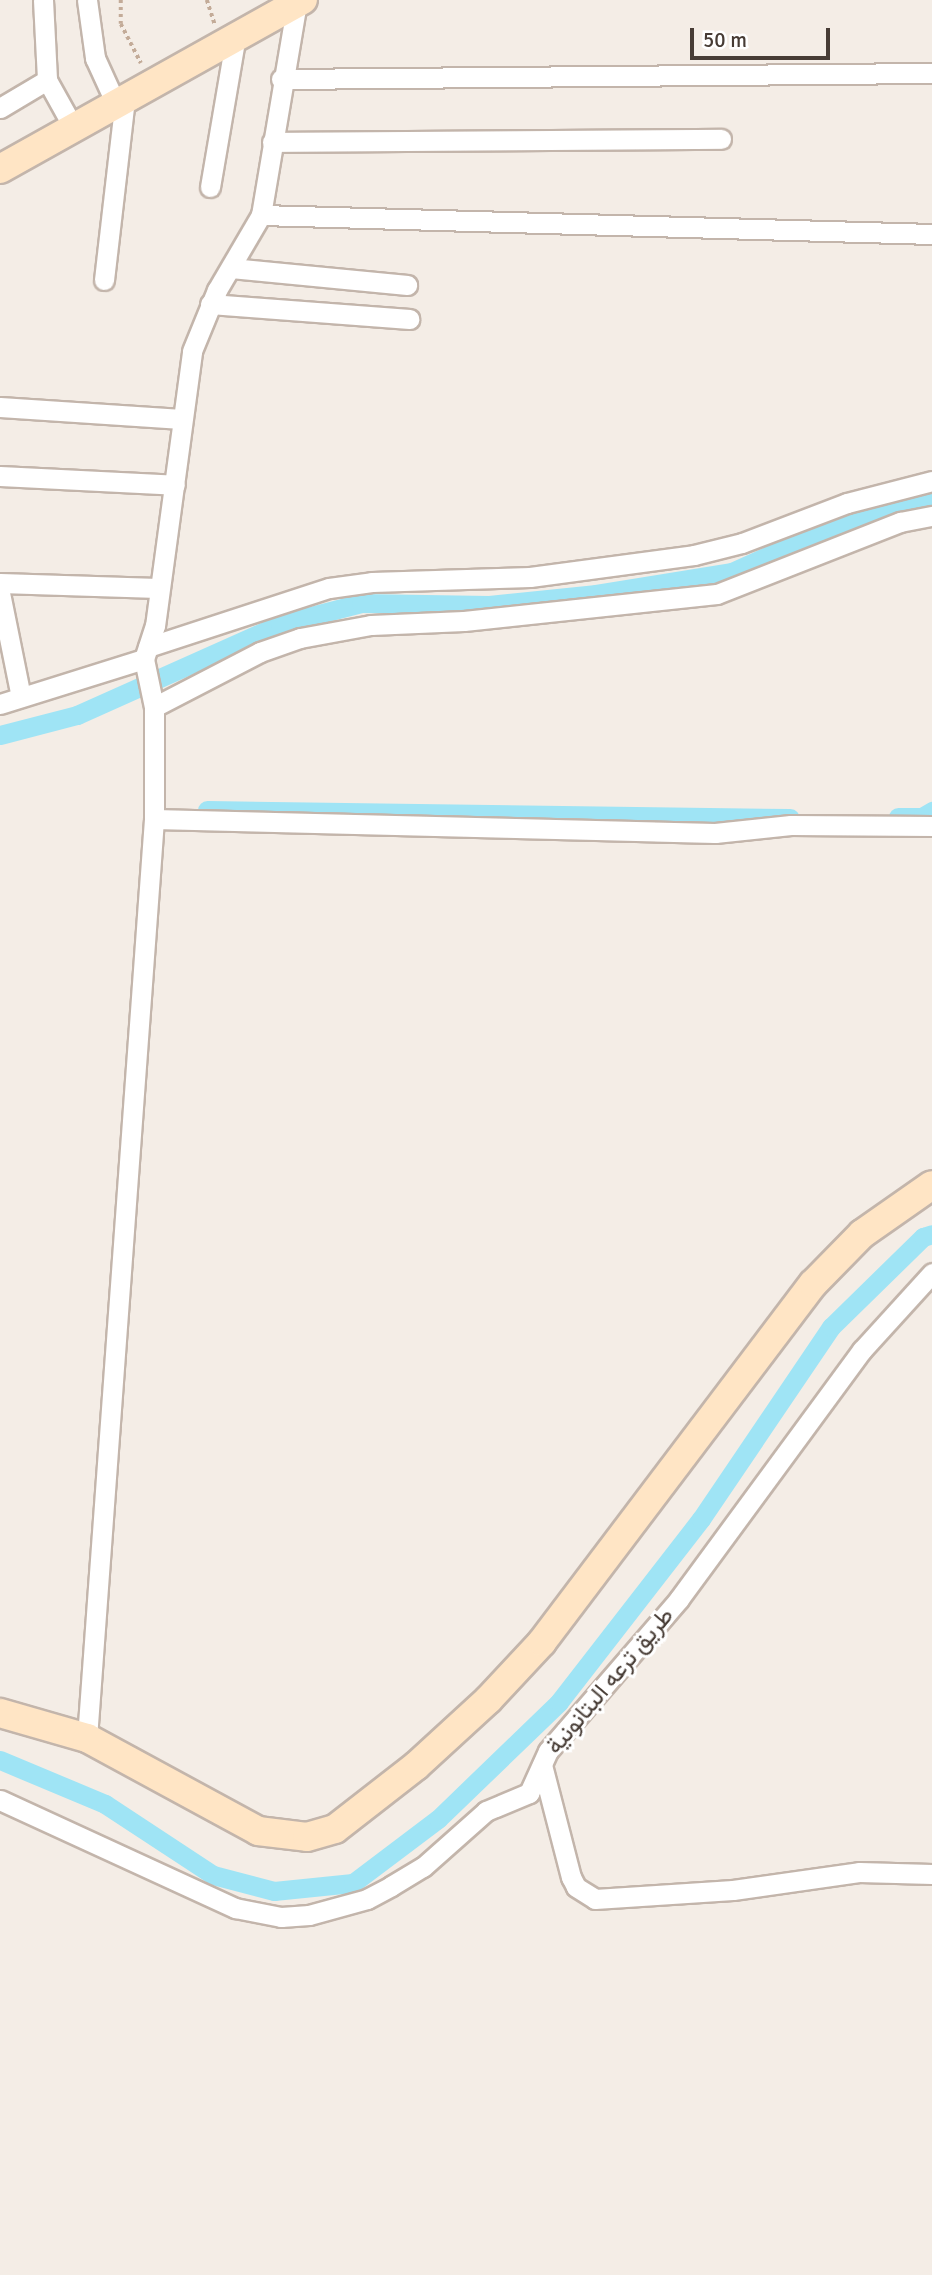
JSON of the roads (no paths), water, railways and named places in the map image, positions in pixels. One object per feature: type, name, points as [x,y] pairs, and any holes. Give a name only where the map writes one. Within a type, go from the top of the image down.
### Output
[{"type":"street","points":[[43,0],[47,80],[73,127]]},
{"type":"street","points":[[87,0],[95,58],[121,101],[104,281]]},
{"type":"street","points":[[0,169],[236,35],[300,2]]},
{"type":"street","points":[[87,1738],[155,819],[152,700],[145,659],[155,626],[192,351],[210,304],[261,215],[281,79],[300,2]]},
{"type":"street","points":[[210,187],[236,35]]},
{"type":"street","points":[[281,79],[932,73]]},
{"type":"street","points":[[0,108],[47,80]]},
{"type":"street","points":[[272,142],[721,139]]},
{"type":"street","points":[[261,215],[932,234]]},
{"type":"street","points":[[231,268],[407,285]]},
{"type":"street","points":[[210,304],[409,319]]},
{"type":"street","points":[[0,407],[181,419]]},
{"type":"street","points":[[0,476],[176,485]]},
{"type":"street","points":[[0,704],[145,659],[329,588],[372,582],[530,577],[694,555],[742,543],[847,503],[932,481]]},
{"type":"street","points":[[152,700],[260,652],[300,638],[371,625],[464,621],[717,594],[900,522],[932,516]]},
{"type":"street","points":[[0,583],[158,588]]},
{"type":"street","points":[[0,593],[21,697]]},
{"type":"street","points":[[155,819],[715,833],[791,825],[932,826]]},
{"type":"street","points":[[0,1713],[87,1738],[258,1831],[307,1837],[356,1816],[488,1700],[542,1642],[839,1255],[884,1216],[932,1185]]},
{"type":"street","name":"طريق ترعه البتانونية","points":[[0,1800],[234,1908],[281,1917],[309,1915],[368,1899],[423,1867],[486,1811],[529,1793],[542,1763],[679,1599],[862,1349],[932,1273]]},
{"type":"street","points":[[542,1763],[571,1877],[576,1887],[595,1899],[733,1890],[859,1871],[932,1874]]},
{"type":"waterway","points":[[0,735],[77,715],[280,624],[361,603],[489,605],[596,594],[732,572],[833,526],[932,500]]},
{"type":"waterway","points":[[207,810],[790,818]]},
{"type":"waterway","points":[[898,817],[922,817],[932,811]]},
{"type":"waterway","points":[[0,1760],[105,1804],[213,1875],[274,1891],[353,1883],[438,1819],[559,1702],[701,1519],[831,1327],[923,1237],[932,1234]]}]
